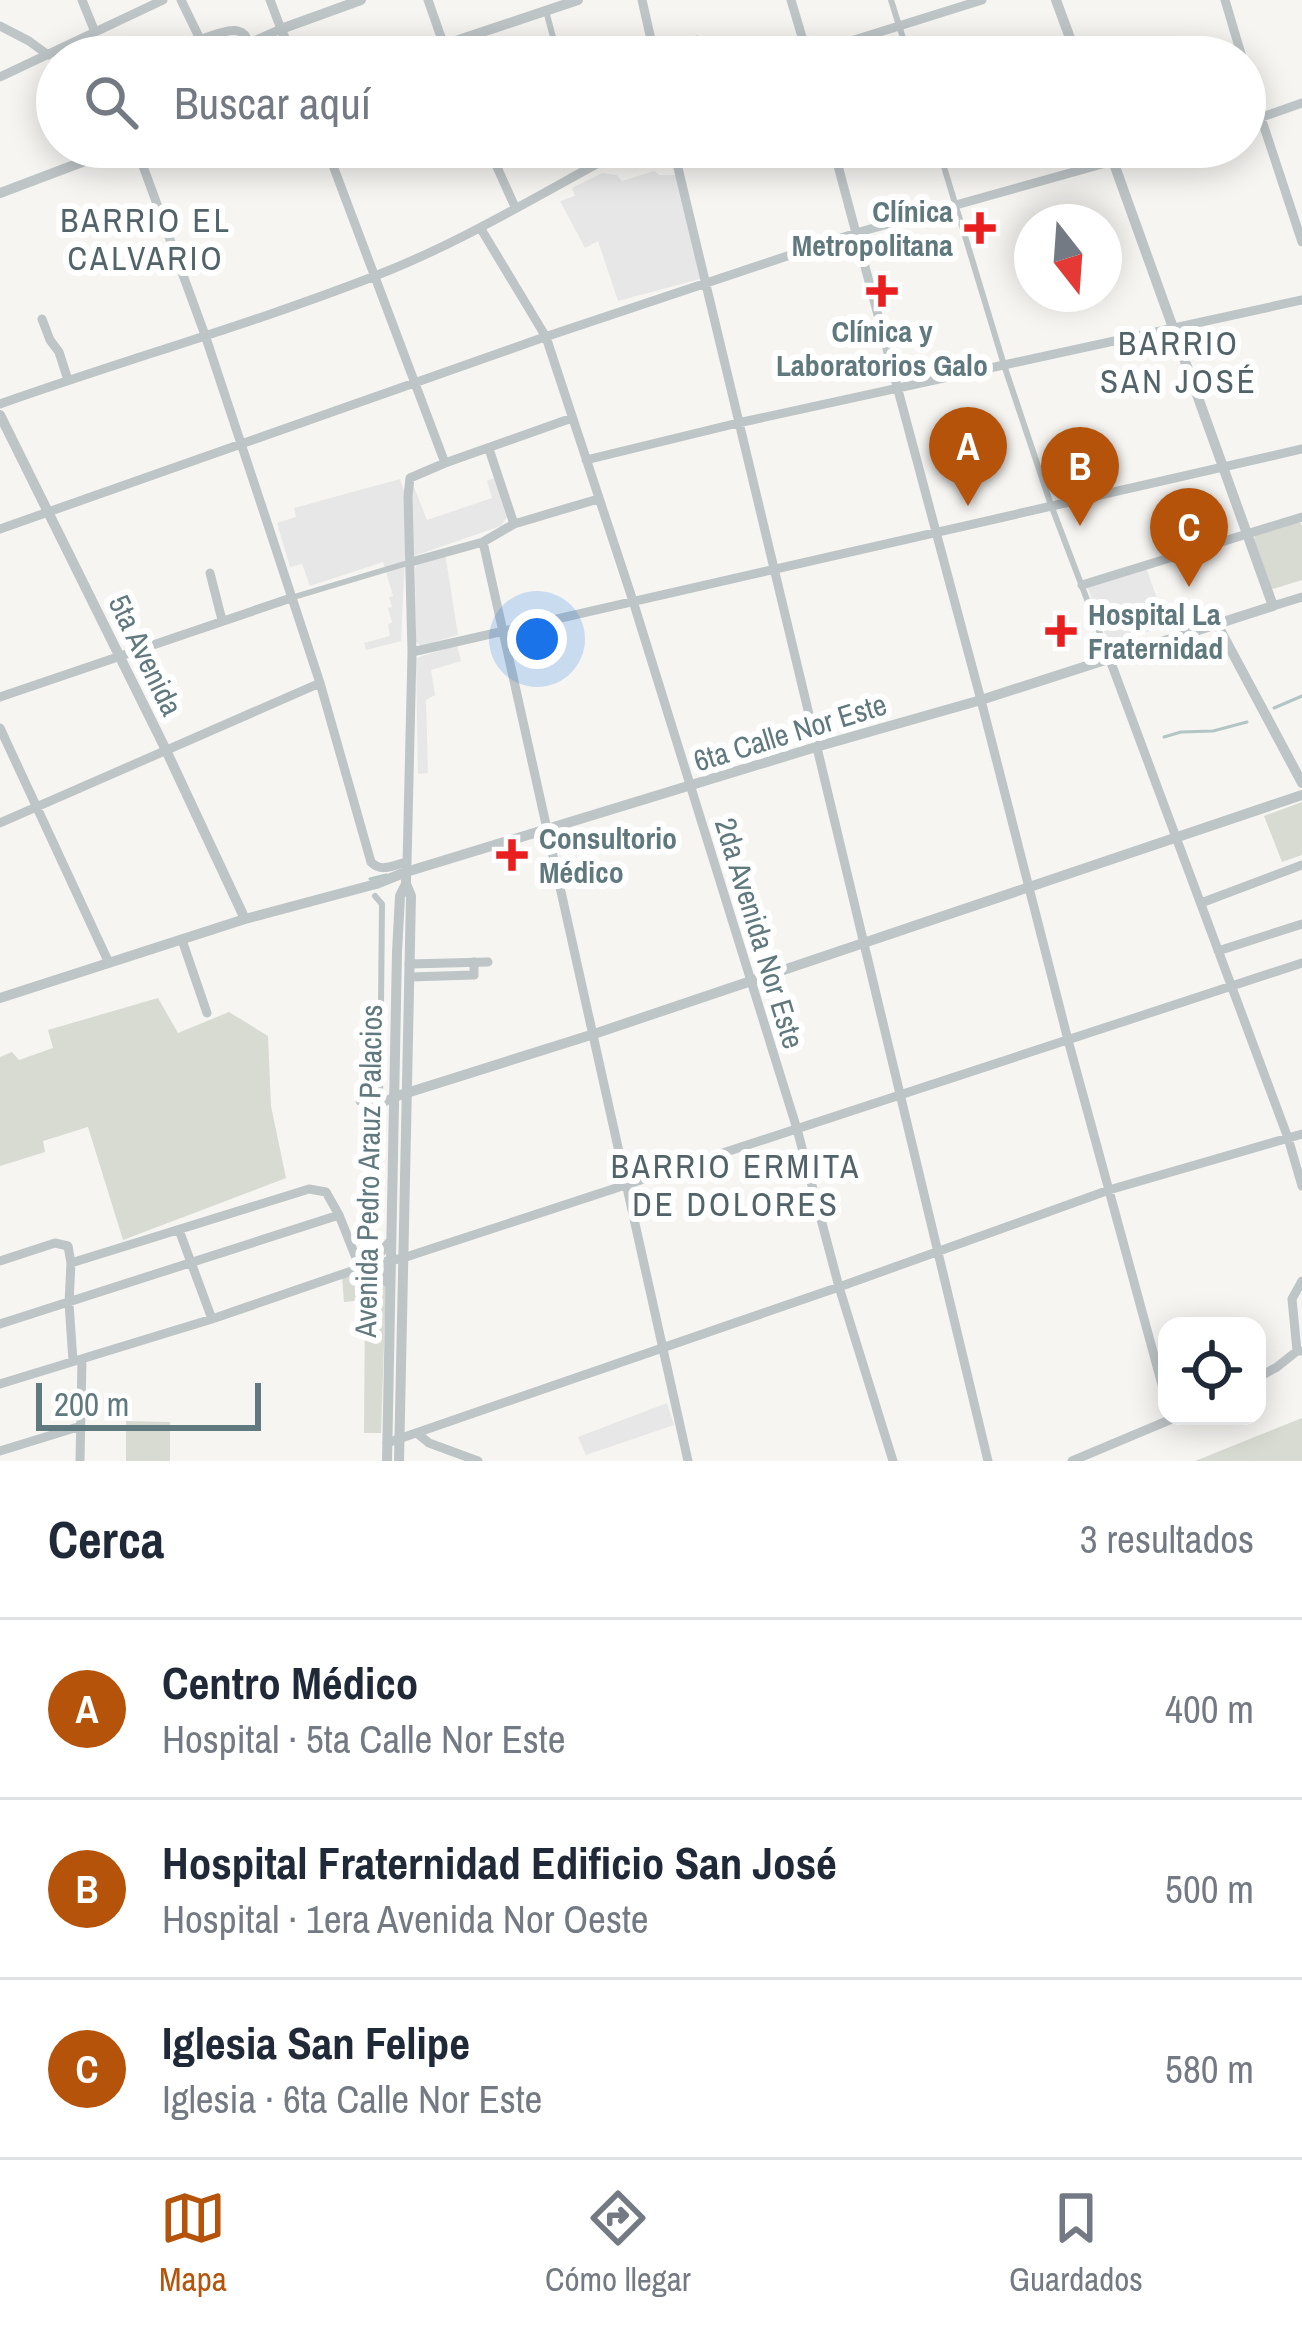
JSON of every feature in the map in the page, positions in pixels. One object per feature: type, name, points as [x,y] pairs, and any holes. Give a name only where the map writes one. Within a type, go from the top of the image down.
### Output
[{"type":"street","points":[[82,0],[95,32]]},
{"type":"street","points":[[87,36],[163,0]]},
{"type":"street","points":[[182,0],[199,36]]},
{"type":"street","points":[[270,0],[284,36]]},
{"type":"street","points":[[265,36],[361,0]]},
{"type":"street","points":[[428,0],[440,36]]},
{"type":"street","points":[[485,36],[578,0]]},
{"type":"street","points":[[642,0],[650,36]]},
{"type":"street","points":[[791,0],[800,36]]},
{"type":"street","points":[[891,0],[902,36]]},
{"type":"street","points":[[868,36],[982,0]]},
{"type":"street","points":[[1056,0],[1069,36]]},
{"type":"street","points":[[1225,0],[1235,36]]},
{"type":"street","points":[[546,11],[553,36]]},
{"type":"street","points":[[0,26],[36,46]]},
{"type":"street","points":[[0,77],[36,60]]},
{"type":"street","points":[[1266,117],[1302,103]]},
{"type":"street","points":[[1266,137],[1302,242]]},
{"type":"street","points":[[0,193],[66,168]]},
{"type":"street","points":[[144,168],[241,443],[376,867],[406,872],[412,652],[410,478],[572,418]]},
{"type":"street","points":[[334,168],[445,463]]},
{"type":"street","points":[[497,168],[514,207]]},
{"type":"street","points":[[0,404],[375,276],[481,229],[588,168]]},
{"type":"street","points":[[678,168],[988,1461]]},
{"type":"street","points":[[838,168],[1158,1369]]},
{"type":"street","points":[[945,168],[1051,505],[1302,1186]]},
{"type":"street","points":[[0,529],[856,233],[1087,168]]},
{"type":"street","points":[[1116,168],[1273,606],[1302,597]]},
{"type":"street","name":"2da Avenida Nor Este","points":[[481,229],[546,337],[797,1129],[893,1461]]},
{"type":"street","points":[[586,460],[1302,300]]},
{"type":"street","points":[[43,319],[68,380]]},
{"type":"street","name":"5ta Avenida","points":[[0,415],[245,919]]},
{"type":"street","points":[[489,449],[514,524]]},
{"type":"street","points":[[412,652],[1302,449]]},
{"type":"street","points":[[0,697],[222,620],[483,542],[514,524],[598,499]]},
{"type":"street","points":[[1082,585],[1302,517]]},
{"type":"street","points":[[483,542],[684,1460]]},
{"type":"street","points":[[210,573],[222,620]]},
{"type":"street","name":"6ta Calle Nor Este","points":[[0,998],[245,919],[375,890],[406,872],[981,700],[1273,606]]},
{"type":"street","points":[[1218,626],[1302,783]]},
{"type":"street","points":[[0,823],[320,682]]},
{"type":"street","points":[[0,728],[109,963]]},
{"type":"street","points":[[360,1101],[380,1104],[1302,795]]},
{"type":"street","points":[[1201,903],[1302,865]]},
{"type":"street","name":"Avenida Pedro Arauz Palacios","points":[[387,1461],[394,1441],[400,1166],[394,1096],[406,961],[400,896],[406,872]]},
{"type":"street","points":[[375,890],[382,904],[380,1104]]},
{"type":"street","points":[[1218,951],[1302,924]]},
{"type":"street","points":[[182,940],[207,1013]]},
{"type":"street","points":[[406,961],[474,975],[474,962],[488,962]]},
{"type":"street","name":"Avenida Pedro Arauz Palacios","points":[[399,1461],[394,1441],[389,1288],[396,1259],[391,1240],[408,1093],[402,1015],[406,961]]},
{"type":"street","points":[[0,1384],[1302,963]]},
{"type":"street","points":[[394,1441],[1109,1190],[1302,1134]]},
{"type":"street","points":[[71,1263],[309,1189],[326,1192],[364,1266],[386,1274],[389,1288]]},
{"type":"street","points":[[0,1324],[339,1215]]},
{"type":"street","points":[[178,1230],[212,1319]]},
{"type":"street","points":[[364,1266],[391,1240]]},
{"type":"street","points":[[0,1262],[55,1243],[64,1243],[70,1250],[80,1461]]},
{"type":"street","points":[[1266,1373],[1300,1351],[1292,1299],[1302,1281]]},
{"type":"street","points":[[1072,1461],[1158,1424]]},
{"type":"street","points":[[0,1451],[81,1426]]},
{"type":"street","points":[[417,1433],[429,1443],[478,1461]]},
{"type":"shaded area","points":[[654,171],[677,175],[700,279],[618,301],[598,241],[585,248],[560,201],[575,196],[572,188],[602,173],[617,175],[622,181]]},
{"type":"shaded area","points":[[494,478],[507,517],[501,526],[411,557],[412,482],[427,520],[492,498],[487,481]]},
{"type":"shaded area","points":[[400,479],[406,497],[407,554],[401,641],[366,650],[364,643],[390,636],[388,608],[393,596],[383,562],[310,586],[302,564],[290,567],[277,523],[296,517],[294,508]]},
{"type":"shaded area","points":[[1295,522],[1302,527],[1302,580],[1273,589],[1255,535]]},
{"type":"shaded area","points":[[445,553],[458,635],[421,646],[416,642],[415,568]]},
{"type":"shaded area","points":[[1146,568],[1167,625],[1109,645],[1087,586]]},
{"type":"shaded area","points":[[457,645],[461,661],[431,670],[435,695],[426,700],[428,773],[418,774],[416,658]]},
{"type":"shaded area","points":[[1302,802],[1302,855],[1282,862],[1264,816]]},
{"type":"shaded area","points":[[158,998],[178,1033],[229,1012],[268,1036],[271,1106],[286,1178],[123,1240],[88,1127],[43,1141],[45,1152],[0,1166],[0,1057],[12,1052],[19,1060],[53,1048],[48,1030]]},
{"type":"shaded area","points":[[378,1272],[386,1286],[381,1433],[364,1433],[365,1300],[344,1302],[342,1277]]},
{"type":"shaded area","points":[[667,1403],[674,1425],[586,1455],[578,1437]]},
{"type":"shaded area","points":[[1302,1418],[1302,1461],[1195,1461]]},
{"type":"shaded area","points":[[126,1421],[170,1422],[170,1461],[126,1461]]},
{"type":"waterway","points":[[1274,708],[1302,696]]},
{"type":"waterway","points":[[1164,737],[1247,722]]},
{"type":"waterway","points":[[370,879],[386,875]]},
{"type":"place","name":"Clínica Metropolitana","points":[[980,228]]},
{"type":"place","name":"Clínica y Laboratorios Galo","points":[[882,291]]},
{"type":"place","name":"Centro Médico","points":[[968,506]]},
{"type":"place","name":"Hospital Fraternidad Edificio San José","points":[[1080,526]]},
{"type":"place","name":"Iglesia San Felipe","points":[[1189,587]]},
{"type":"place","name":"Hospital La Fraternidad","points":[[1061,631]]},
{"type":"place","name":"Consultorio Médico","points":[[512,855]]},
{"type":"district","name":"BARRIO EL CALVARIO","points":[[146,239]]},
{"type":"district","name":"BARRIO SAN JOSÉ","points":[[1179,362]]},
{"type":"district","name":"BARRIO ERMITA DE DOLORES","points":[[736,1185]]}]
